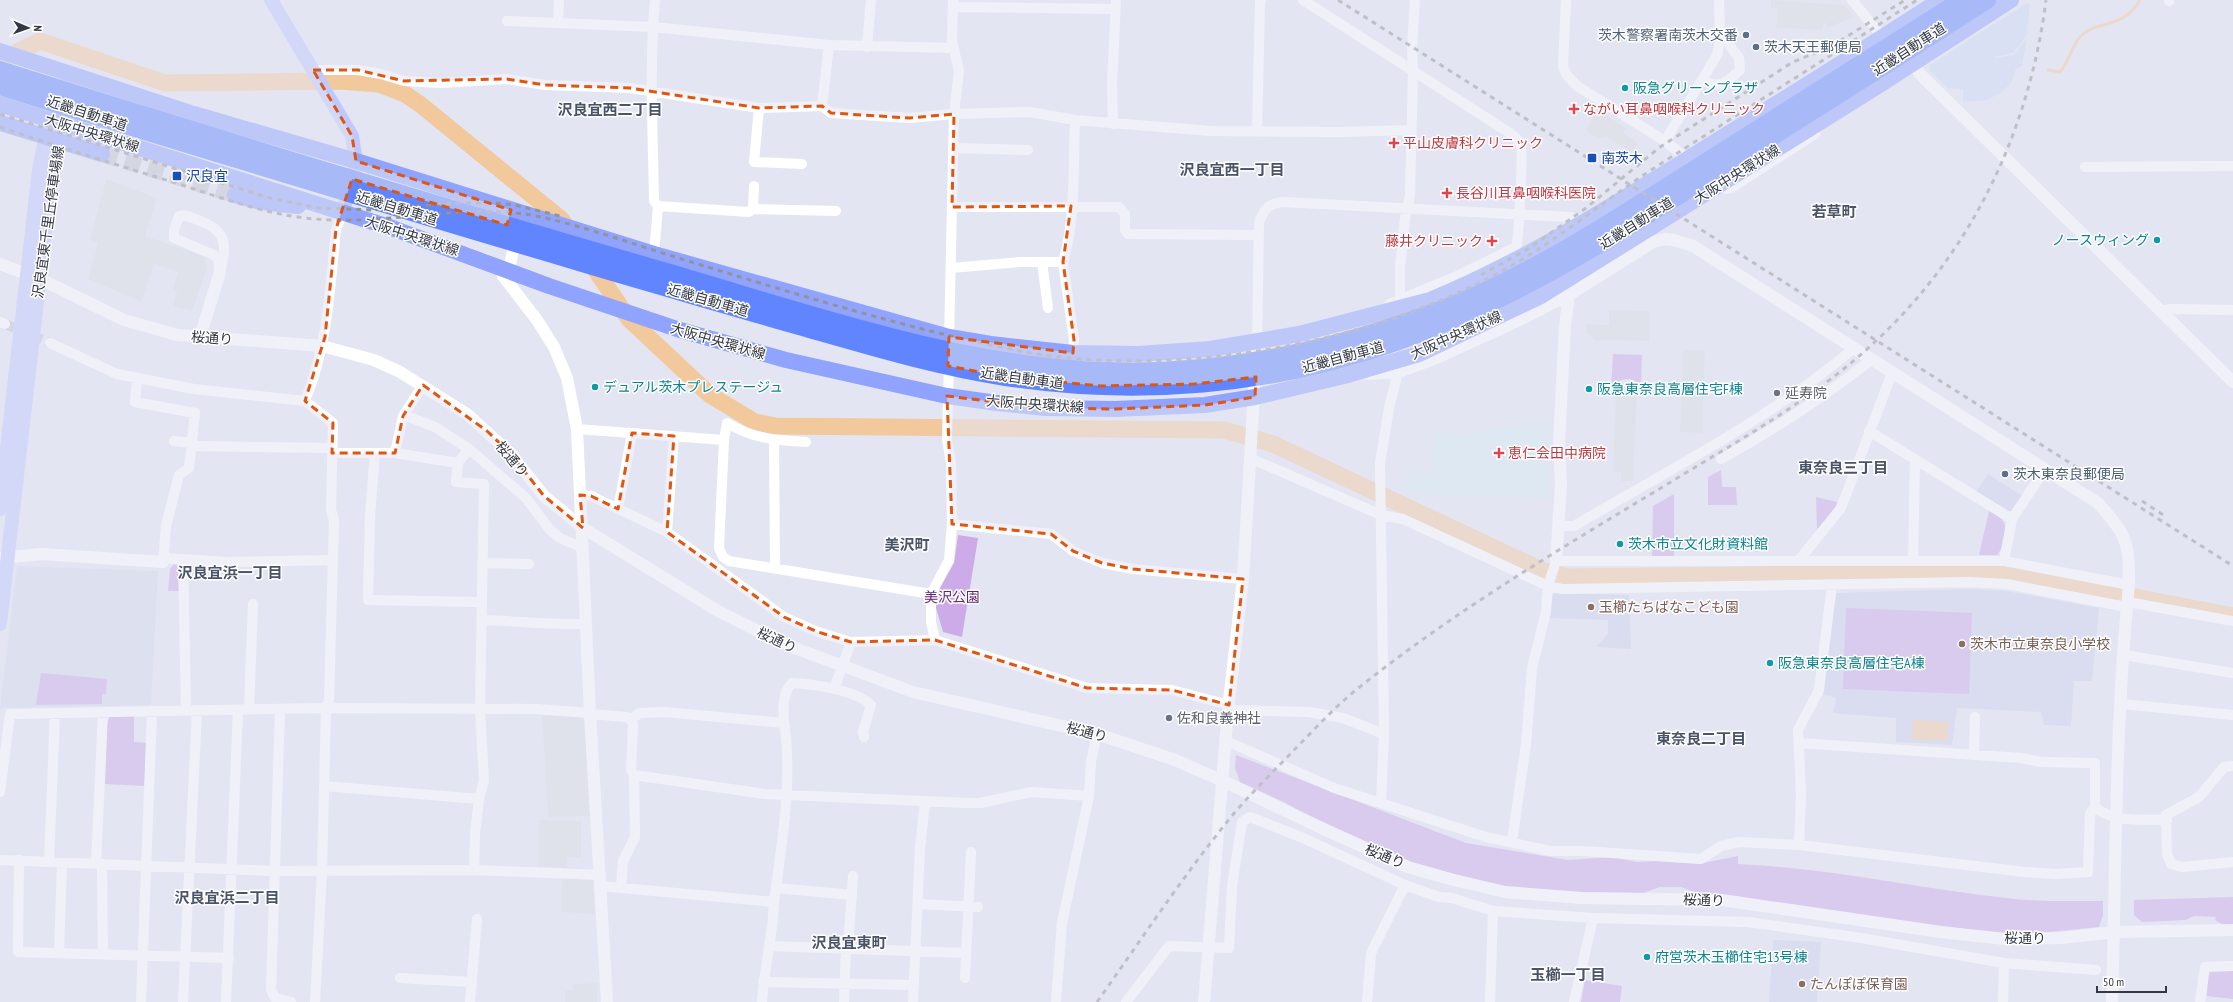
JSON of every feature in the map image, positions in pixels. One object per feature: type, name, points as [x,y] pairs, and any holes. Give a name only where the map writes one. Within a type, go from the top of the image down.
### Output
[{"type":"highway","name":"近畿自動車道","points":[[0,70],[236,145],[846,324],[959,352],[1007,361],[1062,368],[1147,372],[1237,365],[1328,347],[1434,313],[1479,293],[1524,272],[1608,224],[1962,0]]},
{"type":"highway","name":"近畿自動車道","points":[[0,86],[232,159],[568,259],[910,357],[1013,378],[1101,386],[1148,387],[1232,380],[1300,369],[1390,345],[1438,327],[1494,303],[1530,285],[1615,236],[1987,0]]},
{"type":"main road","points":[[235,195],[261,202],[337,211],[356,161],[352,136],[271,0]]},
{"type":"main road","points":[[0,51],[194,114],[356,161],[521,214],[654,254],[949,336],[1005,346],[1074,354],[1163,353],[1210,349],[1257,341],[1340,323],[1430,300],[1497,269],[1526,252],[1601,213],[1940,0]]},
{"type":"main road","name":"大阪中央環状線","points":[[0,104],[392,228],[549,286],[680,330],[786,360],[948,396],[1045,408],[1115,409],[1205,405],[1255,397],[1344,376],[1418,354],[1541,296],[1780,147],[2011,0]]},
{"type":"main road","name":"沢良宜東千里丘停車場線","points":[[0,509],[34,277],[52,172],[51,140],[68,99],[67,72]]},
{"type":"main road","points":[[0,123],[51,140],[102,154]]},
{"type":"main road","name":"沢良宜東千里丘停車場線","points":[[0,624],[4,558],[34,277]]},
{"type":"street","points":[[558,23],[559,0]]},
{"type":"street","points":[[654,254],[658,206],[654,201],[652,92],[655,0]]},
{"type":"street","points":[[867,47],[872,0]]},
{"type":"street","points":[[1257,130],[1261,0]]},
{"type":"street","points":[[1303,0],[1505,130],[1514,136],[1521,145],[1519,214],[1516,247],[1457,276],[1340,323]]},
{"type":"street","points":[[1400,300],[1400,268],[1407,208],[1410,195],[1413,70],[1412,47],[1415,0]]},
{"type":"street","points":[[1566,0],[1563,62],[1568,78],[1577,86],[1664,140],[1724,187],[1731,188],[1892,85],[1913,63],[1920,74],[2233,382]]},
{"type":"street","points":[[1664,140],[1704,80],[1715,60],[1720,41],[1719,0]]},
{"type":"street","points":[[1852,0],[1879,33]]},
{"type":"street","points":[[935,640],[932,622],[931,594],[949,560],[952,524],[951,464],[947,439],[954,114],[959,71],[953,48],[953,4],[1115,5],[1112,85],[1113,124]]},
{"type":"street","points":[[1684,157],[1879,33],[1911,19]]},
{"type":"street","points":[[507,21],[653,27],[829,45],[953,48]]},
{"type":"street","points":[[1704,80],[1714,86],[1720,86],[1740,70],[1739,58],[1728,43],[1720,41]]},
{"type":"street","points":[[822,106],[829,45]]},
{"type":"street","points":[[314,72],[358,70],[381,74],[404,82],[441,83],[506,79],[545,85],[630,88],[759,108],[822,106],[831,113],[909,118],[954,114],[1030,112],[1075,120],[1113,124],[1211,131],[1257,130],[1339,132],[1411,130]]},
{"type":"street","points":[[759,108],[754,162],[802,164]]},
{"type":"street","points":[[1074,354],[1074,340],[1063,262],[1066,250],[1071,206],[1075,120]]},
{"type":"street","points":[[953,148],[1028,150]]},
{"type":"street","points":[[2085,167],[2233,166]]},
{"type":"street","points":[[753,209],[754,186]]},
{"type":"street","points":[[1204,1002],[1228,708],[1243,579],[1255,397],[1259,235],[1263,210],[1272,203],[1284,202],[1578,218],[1589,229],[1614,268]]},
{"type":"street","points":[[658,206],[749,212],[753,209],[836,211]]},
{"type":"street","points":[[952,207],[1119,207],[1125,214],[1124,230],[1128,234],[1259,235]]},
{"type":"street","points":[[305,401],[313,382],[325,337],[337,211]]},
{"type":"street","points":[[521,214],[509,270],[503,276],[537,320],[554,347],[567,378],[577,429],[590,714],[607,1002]]},
{"type":"street","points":[[200,337],[220,272],[224,249],[219,233],[213,226],[185,216],[178,218],[173,233],[174,238],[214,255],[218,260],[220,272]]},
{"type":"street","points":[[1344,376],[1398,372],[1436,358],[1569,295],[1653,242],[1665,239],[1684,242],[2098,503],[2122,532],[2129,554],[2129,586],[2116,818],[2115,932],[2112,1002]]},
{"type":"street","points":[[1042,262],[1048,308]]},
{"type":"street","points":[[951,268],[1063,262]]},
{"type":"street","name":"桜通り","points":[[0,264],[34,277],[124,320],[177,335],[322,346],[374,360],[423,386],[460,410],[487,431],[510,453],[544,496],[582,528],[718,611],[784,644],[913,692],[1097,734],[1175,760],[1328,831],[1408,866],[1450,879],[1505,892],[1582,898],[1722,900],[1941,932],[2005,939],[2061,938],[2115,932],[2233,930]]},
{"type":"street","points":[[1512,841],[1526,744],[1532,668],[1546,612],[1549,583],[1555,563],[1562,485],[1559,442],[1565,325],[1569,295]]},
{"type":"street","points":[[2161,311],[2171,309],[2233,310]]},
{"type":"street","points":[[50,343],[117,374],[137,379],[194,389],[305,401],[333,423],[330,510],[334,520],[329,700],[326,708],[322,872],[315,1002]]},
{"type":"street","points":[[1558,526],[1574,526],[1780,405],[1821,376],[1853,349]]},
{"type":"street","points":[[1721,459],[1789,418],[1840,384],[1871,360]]},
{"type":"street","points":[[1381,803],[1384,734],[1380,463],[1388,408],[1398,372]]},
{"type":"street","points":[[1799,560],[1841,508],[1892,373]]},
{"type":"street","points":[[137,379],[135,402],[195,413],[189,468],[179,475],[166,526],[164,560]]},
{"type":"street","points":[[395,453],[404,415],[423,386]]},
{"type":"street","points":[[1780,405],[1789,418]]},
{"type":"street","points":[[404,415],[436,427],[469,449],[526,498],[550,530],[560,538],[583,548]]},
{"type":"street","points":[[806,442],[774,440],[743,432],[727,422],[724,440],[720,548],[723,557],[729,561],[931,594]]},
{"type":"street","points":[[577,429],[724,440]]},
{"type":"street","points":[[1869,431],[2012,519]]},
{"type":"street","points":[[618,509],[632,433]]},
{"type":"street","points":[[668,532],[674,436]]},
{"type":"street","points":[[774,440],[775,569]]},
{"type":"street","points":[[174,441],[192,444],[395,453],[458,463]]},
{"type":"street","points":[[469,449],[458,463],[456,482],[484,484],[480,709],[484,781],[479,799],[475,834],[474,870]]},
{"type":"street","points":[[375,453],[370,516],[368,600],[482,602]]},
{"type":"street","points":[[1252,454],[1562,589],[1970,582],[2007,584],[2127,605],[2233,621]]},
{"type":"street","points":[[1913,562],[1915,460]]},
{"type":"street","points":[[2004,561],[2012,519],[2045,469]]},
{"type":"street","points":[[580,495],[591,496],[668,532],[784,616],[818,632],[851,642],[935,640],[1087,688],[1172,690],[1228,708],[1309,712],[1343,718],[1384,734]]},
{"type":"street","points":[[952,524],[1051,534],[1080,554],[1102,563],[1132,569],[1243,579]]},
{"type":"street","points":[[4,558],[41,554],[227,562],[333,560]]},
{"type":"street","points":[[183,559],[186,710]]},
{"type":"street","points":[[1555,563],[1799,560],[1913,562],[2004,561],[2129,586]]},
{"type":"street","points":[[483,563],[529,564]]},
{"type":"street","points":[[1799,845],[1801,795],[1798,730],[1819,690],[1832,585]]},
{"type":"street","points":[[249,710],[253,604]]},
{"type":"street","points":[[482,620],[541,622],[555,625],[586,624]]},
{"type":"street","points":[[834,690],[851,642]]},
{"type":"street","points":[[2124,655],[2233,673]]},
{"type":"street","points":[[762,1002],[763,982],[774,919],[774,902],[786,794],[788,756],[784,723],[784,701],[786,689],[792,683],[807,683],[864,698],[871,705],[863,732],[864,737]]},
{"type":"street","points":[[2122,704],[2233,715]]},
{"type":"street","points":[[0,792],[10,714],[326,708],[480,709],[615,715],[631,719],[640,713],[665,712],[784,723]]},
{"type":"street","points":[[280,709],[274,871],[272,990],[275,998],[291,1002]]},
{"type":"street","points":[[183,1002],[197,710]]},
{"type":"street","points":[[226,1002],[238,710]]},
{"type":"street","points":[[141,1002],[152,711]]},
{"type":"street","points":[[103,712],[99,864],[103,954]]},
{"type":"street","points":[[49,862],[55,713]]},
{"type":"street","points":[[1974,755],[1975,717]]},
{"type":"street","points":[[621,888],[623,861],[635,837],[634,775],[631,770],[633,725],[631,719]]},
{"type":"street","points":[[1056,1002],[1062,923],[1090,796],[1090,762],[1097,734]]},
{"type":"street","points":[[1226,741],[1334,788],[1486,837],[1512,841],[1550,851],[1582,851],[1701,859],[1721,846],[1739,842],[1799,845],[2025,872],[2056,874],[2088,872],[2090,814],[2095,807],[2095,764],[2042,762],[2021,758],[1799,743]]},
{"type":"street","points":[[2233,766],[2224,767],[2198,797],[2166,815],[2167,854],[2171,864],[2182,867],[2233,862]]},
{"type":"street","points":[[634,775],[765,794],[925,802],[980,803],[1032,792],[1090,796]]},
{"type":"street","points":[[324,786],[479,799]]},
{"type":"street","points":[[913,1002],[920,848],[925,802]]},
{"type":"street","points":[[2095,807],[2103,814],[2116,818],[2166,820]]},
{"type":"street","points":[[1126,1002],[1169,946],[1208,946],[1229,948],[1232,886],[1242,822],[1250,817],[1303,838],[1405,885],[1439,897],[1452,898],[1493,911],[1593,918],[1748,922],[1861,938],[2004,963],[2096,970]]},
{"type":"street","points":[[965,978],[966,953],[973,907],[970,852]]},
{"type":"street","points":[[0,860],[274,871],[322,872],[474,870],[600,880],[621,888],[774,902]]},
{"type":"street","points":[[19,860],[18,952],[229,958]]},
{"type":"street","points":[[59,953],[62,863]]},
{"type":"street","points":[[844,1002],[844,984],[853,876]]},
{"type":"street","points":[[1367,1002],[1371,953],[1405,885]]},
{"type":"street","points":[[776,888],[852,895]]},
{"type":"street","points":[[918,904],[973,907]]},
{"type":"street","points":[[1490,1002],[1493,911]]},
{"type":"street","points":[[1574,1002],[1593,918]]},
{"type":"street","points":[[470,1002],[477,919]]},
{"type":"street","points":[[769,946],[916,950],[966,953]]},
{"type":"street","points":[[2003,1002],[2004,963]]},
{"type":"street","points":[[2200,1002],[2205,967],[2233,966]]},
{"type":"street","points":[[400,978],[471,982]]},
{"type":"street","points":[[763,982],[914,985]]},
{"type":"highlighted area","points":[[313,70],[358,70],[404,81],[506,79],[545,85],[630,88],[759,108],[822,106],[831,113],[909,118],[954,114],[952,207],[1071,206],[1063,262],[1074,340],[1073,353],[949,337],[948,366],[1006,377],[1101,386],[1195,384],[1256,377],[1255,397],[1205,405],[1115,409],[1045,408],[947,396],[952,524],[1051,534],[1073,551],[1102,563],[1133,569],[1243,579],[1229,705],[1172,690],[1087,688],[935,640],[851,642],[818,632],[784,617],[667,532],[674,436],[632,433],[618,509],[591,496],[580,495],[583,528],[544,496],[510,453],[487,431],[423,385],[403,416],[395,453],[332,453],[333,423],[305,401],[325,337],[336,229],[352,179],[507,225],[511,210],[356,161],[352,136]]},
{"type":"shaded area","points":[[1771,0],[1845,5],[1854,17],[1827,28],[1824,21],[1822,30],[1776,28],[1778,9],[1771,8]]},
{"type":"shaded area","points":[[2027,3],[2030,4],[2027,35],[2013,53],[1994,57],[2014,55],[2027,38],[2022,66],[2016,69],[2011,83],[2002,92],[1987,100],[1963,102],[1963,89],[1948,88],[1930,71],[1930,65]]},
{"type":"shaded area","points":[[1598,110],[1626,128],[1623,133],[1638,143],[1632,153],[1607,137],[1599,139],[1585,130]]},
{"type":"shaded area","points":[[106,179],[157,198],[145,236],[204,256],[207,268],[192,311],[173,306],[177,291],[173,289],[178,272],[154,264],[141,302],[88,279],[98,243],[90,240]]},
{"type":"shaded area","points":[[1609,310],[1650,311],[1649,341],[1595,340],[1586,332],[1586,324],[1609,325]]},
{"type":"shaded area","points":[[1683,350],[1705,350],[1702,433],[1680,432]]},
{"type":"shaded area","points":[[1616,390],[1637,391],[1633,481],[1621,481],[1621,472],[1613,472]]},
{"type":"shaded area","points":[[1550,425],[1549,498],[1416,494],[1405,491],[1406,472],[1433,473],[1434,431],[1462,436],[1503,426]]},
{"type":"shaded area","points":[[1988,474],[2022,496],[2013,511],[2007,512],[1976,492]]},
{"type":"shaded area","points":[[17,566],[158,571],[151,705],[0,708]]},
{"type":"shaded area","name":"茨木市立東奈良小学校","points":[[1969,589],[2006,591],[2099,608],[2092,681],[2074,681],[2071,726],[2044,725],[2041,712],[1957,708],[1952,745],[1896,742],[1896,718],[1833,713],[1836,698],[1820,693],[1836,593]]},
{"type":"shaded area","points":[[1554,593],[1629,595],[1631,649],[1596,647],[1608,634],[1608,620],[1549,618],[1549,599]]},
{"type":"shaded area","points":[[542,716],[584,716],[590,816],[548,817]]},
{"type":"shaded area","points":[[1913,720],[1948,722],[1947,740],[1912,739]]},
{"type":"shaded area","points":[[539,820],[581,821],[581,857],[567,857],[567,868],[538,866]]},
{"type":"shaded area","points":[[562,877],[593,877],[595,914],[561,912]]},
{"type":"shaded area","points":[[1773,940],[1821,942],[1817,1002],[1769,1002]]},
{"type":"shaded area","points":[[597,983],[597,1002],[565,1002],[565,991],[573,991],[573,984]]},
{"type":"green space","points":[[1613,354],[1642,355],[1641,384],[1637,381],[1625,379],[1618,382],[1611,388]]},
{"type":"green space","points":[[1721,470],[1722,487],[1736,487],[1737,505],[1708,505],[1708,477]]},
{"type":"green space","points":[[1674,494],[1674,556],[1652,556],[1653,506]]},
{"type":"green space","points":[[1816,497],[1837,502],[1835,510],[1817,530]]},
{"type":"green space","points":[[1989,511],[2002,520],[2006,533],[2005,538],[1997,555],[1979,555]]},
{"type":"green space","name":"美沢公園","points":[[958,535],[978,538],[962,637],[943,632],[936,608],[937,593],[954,563]]},
{"type":"green space","points":[[174,564],[180,568],[180,591],[168,591],[170,569]]},
{"type":"green space","points":[[1846,608],[1972,613],[1969,694],[1843,689]]},
{"type":"green space","points":[[41,673],[107,679],[106,694],[102,694],[102,704],[36,705]]},
{"type":"green space","points":[[110,716],[134,716],[134,742],[147,743],[145,786],[105,784],[107,723]]},
{"type":"green space","points":[[1236,755],[1466,843],[1568,860],[1611,857],[1637,862],[1658,861],[1698,864],[1738,856],[1738,864],[1772,866],[1839,874],[1972,894],[2042,901],[2103,901],[2103,915],[2099,927],[2029,934],[1979,932],[1700,894],[1681,887],[1660,887],[1643,893],[1551,892],[1508,888],[1412,863],[1321,823],[1284,802],[1240,782],[1235,768]]},
{"type":"green space","points":[[2233,897],[2233,925],[2223,925],[2215,920],[2216,917],[2194,916],[2186,920],[2142,922],[2134,915],[2134,900]]},
{"type":"green space","points":[[2210,970],[2233,971],[2233,999],[2207,996],[2208,972]]},
{"type":"green space","points":[[1585,980],[1622,986],[1620,1002],[1581,1002]]},
{"type":"waterway","points":[[2048,70],[2060,72],[2080,37],[2094,28],[2117,21],[2133,10],[2140,0]]},
{"type":"waterway","points":[[0,60],[40,41],[165,83],[339,81],[379,84],[405,94],[421,105],[561,219],[570,232]]},
{"type":"waterway","points":[[588,259],[629,319],[710,395],[755,422],[776,426],[1224,430],[1273,444],[1541,570],[1568,577],[2004,572],[2233,616]]},
{"type":"tunnel","points":[[102,154],[235,195]]},
{"type":"tunnel","points":[[5,324],[50,343]]},
{"type":"railway","points":[[1338,0],[2233,566]]},
{"type":"railway","points":[[1481,275],[1531,247],[1586,208],[1660,147],[1793,62],[1832,46],[1905,0]]},
{"type":"railway","points":[[0,127],[228,200],[280,214],[315,219],[343,220],[456,212],[513,213],[541,217],[596,232],[813,299],[898,323],[982,343],[1025,352],[1083,359],[1145,361],[1208,357],[1271,349],[1333,336],[1394,318],[1451,296],[1504,270],[1559,235],[1648,172],[1917,0]]},
{"type":"railway","points":[[1097,1002],[1179,885],[1231,817],[1329,714],[1351,694],[1430,635],[1511,580],[1757,430],[1807,396],[1832,378],[1878,339],[1912,304],[1942,266],[1969,226],[1992,184],[2011,140],[2026,94],[2038,48],[2046,0]]},
{"type":"railway","points":[[0,114],[270,198],[318,208],[374,210],[457,203],[495,203],[515,205],[564,217]]},
{"type":"railway","points":[[2142,501],[2165,516]]},
{"type":"place","name":"茨木警察署南茨木交番","points":[[1746,35]]},
{"type":"place","name":"茨木天王郵便局","points":[[1756,47]]},
{"type":"place","name":"阪急グリーンプラザ","points":[[1625,88]]},
{"type":"place","name":"ながい耳鼻咽喉科クリニック","points":[[1574,109]]},
{"type":"place","name":"平山皮膚科クリニック","points":[[1394,143]]},
{"type":"place","name":"南茨木","points":[[1592,158]]},
{"type":"place","name":"沢良宜","points":[[177,176]]},
{"type":"place","name":"長谷川耳鼻咽喉科医院","points":[[1447,193]]},
{"type":"place","name":"ノースウィング","points":[[2157,240]]},
{"type":"place","name":"藤井クリニック","points":[[1492,241]]},
{"type":"place","name":"デュアル茨木プレステージュ","points":[[595,387]]},
{"type":"place","name":"阪急東奈良高層住宅F棟","points":[[1589,389]]},
{"type":"place","name":"延寿院","points":[[1777,393]]},
{"type":"place","name":"恵仁会田中病院","points":[[1499,453]]},
{"type":"place","name":"茨木東奈良郵便局","points":[[2005,474]]},
{"type":"place","name":"茨木市立文化財資料館","points":[[1620,544]]},
{"type":"place","name":"玉櫛たちばなこども園","points":[[1591,607]]},
{"type":"place","name":"茨木市立東奈良小学校","points":[[1962,644]]},
{"type":"place","name":"阪急東奈良高層住宅A棟","points":[[1770,663]]},
{"type":"place","name":"佐和良義神社","points":[[1169,718]]},
{"type":"place","name":"府営茨木玉櫛住宅13号棟","points":[[1647,957]]},
{"type":"place","name":"たんぽぽ保育園","points":[[1802,984]]},
{"type":"district","name":"沢良宜西二丁目","points":[[610,109]]},
{"type":"district","name":"沢良宜西一丁目","points":[[1232,169]]},
{"type":"district","name":"若草町","points":[[1834,211]]},
{"type":"district","name":"東奈良三丁目","points":[[1843,467]]},
{"type":"district","name":"美沢町","points":[[907,544]]},
{"type":"district","name":"沢良宜浜一丁目","points":[[230,572]]},
{"type":"district","name":"東奈良二丁目","points":[[1701,738]]},
{"type":"district","name":"沢良宜浜二丁目","points":[[227,897]]},
{"type":"district","name":"沢良宜東町","points":[[849,942]]},
{"type":"district","name":"玉櫛一丁目","points":[[1568,974]]}]
